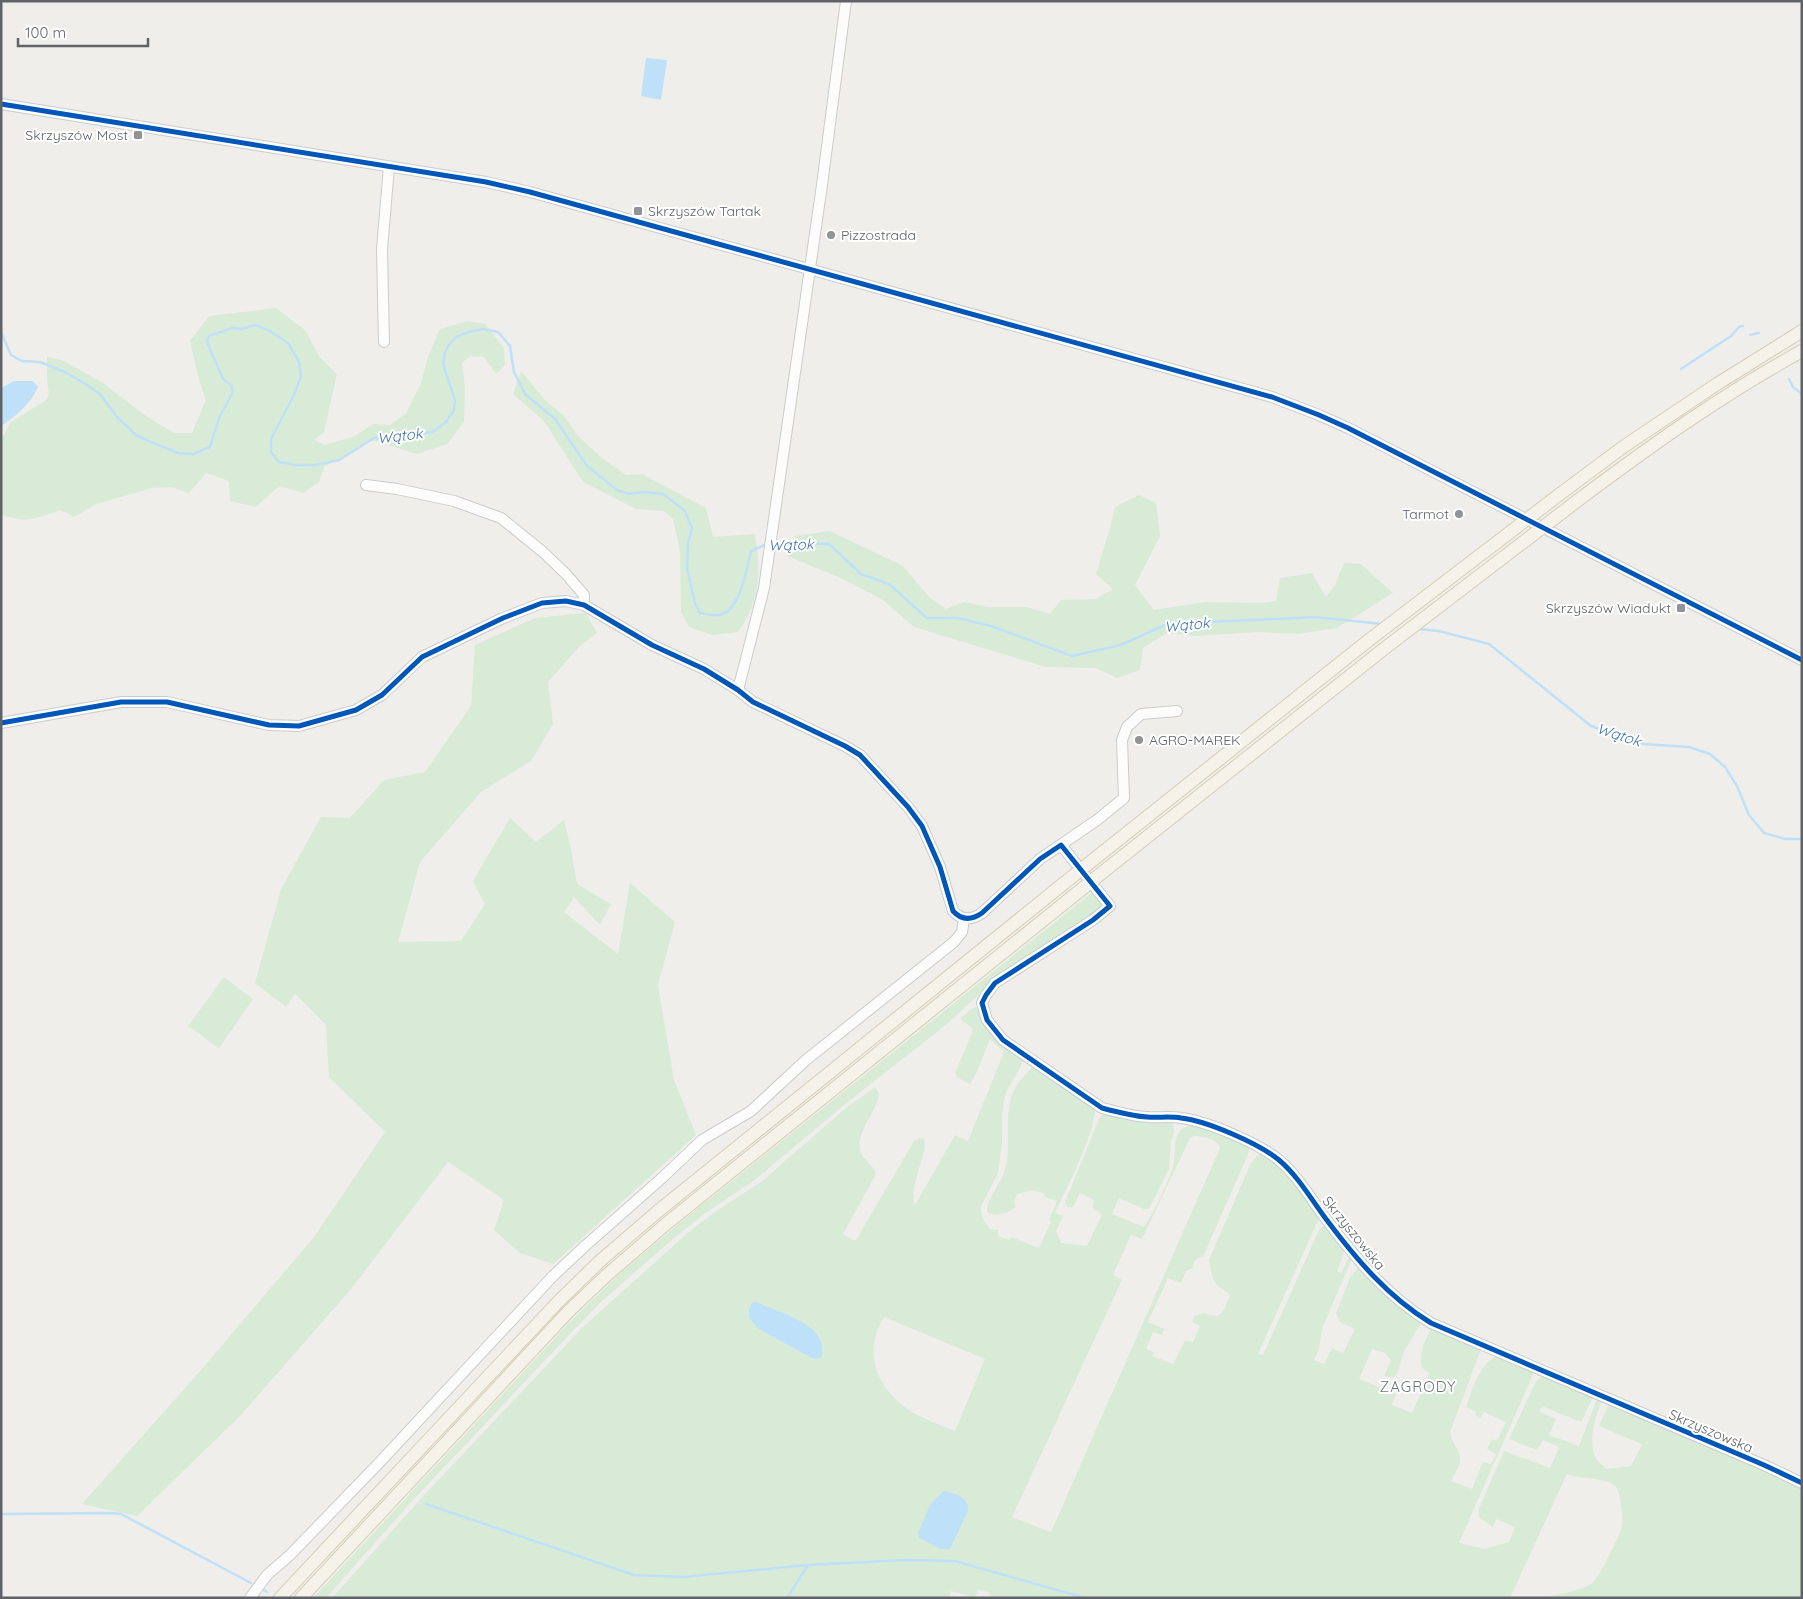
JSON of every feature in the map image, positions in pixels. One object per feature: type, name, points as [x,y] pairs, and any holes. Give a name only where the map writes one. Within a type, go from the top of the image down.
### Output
[{"type":"main road","points":[[280,1598],[544,1316],[600,1261],[718,1162],[1369,640],[1631,441],[1717,384],[1802,332]]},
{"type":"main road","points":[[302,1598],[569,1311],[608,1274],[728,1173],[1385,648],[1634,458],[1722,398],[1802,350]]},
{"type":"street","points":[[738,690],[764,588],[846,1]]},
{"type":"street","points":[[1,104],[486,182],[530,192],[1284,400],[1348,428],[1802,660]]},
{"type":"street","points":[[384,342],[382,248],[390,167]]},
{"type":"street","points":[[366,485],[454,502],[501,518],[543,552],[566,574],[584,595],[584,605]]},
{"type":"street","points":[[1,723],[120,702],[167,702],[269,724],[299,726],[356,710],[382,695],[422,657],[502,618],[542,603],[566,601],[584,605],[652,644],[704,669],[738,690],[753,702],[860,755],[908,807],[922,826],[940,868],[953,912],[964,919],[977,917],[1040,859],[1097,820],[1124,798],[1122,740],[1126,727],[1140,714],[1177,710]]},
{"type":"street","name":"Skrzyszowska","points":[[1061,845],[1110,906],[1094,920],[995,983],[982,1003],[988,1020],[1003,1040],[1102,1108],[1121,1114],[1181,1118],[1215,1127],[1240,1137],[1278,1159],[1366,1269],[1408,1308],[1431,1323],[1802,1483]]},
{"type":"street","points":[[250,1598],[267,1575],[290,1555],[379,1463],[553,1276],[702,1140],[751,1111],[806,1060],[954,942],[962,932],[964,919]]},
{"type":"green space","points":[[276,308],[305,330],[319,356],[337,374],[324,432],[314,440],[325,445],[355,436],[373,424],[390,425],[406,413],[420,386],[428,357],[440,329],[468,321],[485,324],[504,348],[505,365],[496,374],[484,357],[470,356],[462,363],[465,388],[464,422],[447,444],[417,454],[372,440],[324,467],[319,482],[303,493],[279,486],[256,507],[230,501],[229,481],[206,473],[189,493],[171,487],[152,488],[96,504],[74,517],[60,510],[31,519],[17,519],[1,514],[1,440],[11,422],[45,401],[49,395],[47,357],[62,360],[103,383],[143,414],[174,433],[192,433],[206,400],[199,380],[190,341],[209,316]]},
{"type":"green space","points":[[521,371],[545,400],[564,416],[578,436],[602,458],[626,475],[642,474],[706,508],[713,537],[755,534],[758,573],[755,597],[746,620],[738,632],[712,635],[689,627],[681,612],[680,551],[673,519],[664,511],[636,509],[583,482],[544,421],[513,394]]},
{"type":"green space","points":[[1139,495],[1156,503],[1160,536],[1135,585],[1154,610],[1205,602],[1261,603],[1276,601],[1280,578],[1312,573],[1326,597],[1335,585],[1344,563],[1361,564],[1393,593],[1337,628],[1299,634],[1256,632],[1195,636],[1167,633],[1143,648],[1140,670],[1117,678],[1096,668],[1046,667],[914,627],[883,600],[841,578],[787,556],[795,536],[830,531],[903,566],[930,598],[946,609],[965,602],[987,607],[1027,607],[1050,614],[1061,600],[1096,599],[1113,589],[1096,574],[1115,507]]},
{"type":"green space","points":[[586,613],[597,633],[580,646],[548,682],[553,724],[531,761],[481,792],[420,862],[398,942],[461,941],[485,904],[473,881],[510,818],[536,842],[564,820],[577,884],[611,904],[600,925],[574,897],[564,912],[618,954],[630,883],[675,922],[658,985],[674,1080],[696,1135],[553,1264],[520,1253],[494,1230],[504,1200],[448,1162],[351,1289],[241,1415],[137,1516],[82,1504],[202,1369],[314,1237],[385,1132],[329,1077],[326,1025],[295,994],[286,1007],[255,983],[281,889],[321,817],[350,818],[384,780],[425,772],[471,706],[475,645],[535,618]]},
{"type":"green space","points":[[1094,891],[1102,902],[1099,910],[987,987],[947,1024],[844,1105],[756,1179],[704,1214],[602,1301],[412,1501],[326,1598],[313,1598],[569,1323],[617,1276],[682,1221]]},
{"type":"green space","points":[[224,977],[253,999],[219,1048],[188,1026]]},
{"type":"green space","points":[[976,1007],[1023,1059],[1004,1100],[1002,1144],[998,1173],[981,1206],[983,1219],[990,1229],[998,1230],[998,1236],[1009,1240],[1011,1237],[1039,1248],[1051,1222],[1049,1220],[1057,1201],[1033,1190],[1017,1194],[1014,1201],[1016,1207],[1009,1211],[998,1215],[987,1212],[989,1202],[1005,1170],[1008,1149],[1009,1107],[1012,1097],[1018,1084],[1033,1066],[1095,1108],[1094,1119],[1086,1146],[1055,1213],[1063,1216],[1056,1231],[1061,1243],[1087,1246],[1102,1214],[1094,1210],[1094,1200],[1080,1193],[1073,1207],[1067,1207],[1065,1202],[1100,1117],[1104,1113],[1173,1122],[1174,1132],[1171,1141],[1169,1169],[1149,1209],[1144,1209],[1119,1198],[1112,1214],[1144,1227],[1156,1207],[1169,1177],[1173,1165],[1177,1136],[1182,1129],[1193,1124],[1249,1147],[1249,1152],[1203,1257],[1198,1258],[1194,1262],[1193,1268],[1186,1271],[1181,1283],[1168,1278],[1148,1322],[1164,1329],[1162,1335],[1153,1332],[1146,1349],[1154,1352],[1152,1356],[1173,1364],[1185,1340],[1193,1342],[1200,1326],[1192,1322],[1195,1316],[1204,1313],[1215,1316],[1224,1310],[1230,1295],[1215,1282],[1209,1260],[1250,1165],[1261,1154],[1270,1159],[1287,1174],[1320,1216],[1258,1354],[1263,1355],[1319,1230],[1327,1226],[1345,1250],[1337,1271],[1341,1273],[1350,1256],[1352,1258],[1322,1329],[1319,1348],[1314,1360],[1324,1364],[1332,1348],[1343,1353],[1355,1329],[1340,1322],[1336,1313],[1350,1278],[1359,1266],[1422,1322],[1404,1351],[1397,1374],[1394,1377],[1384,1376],[1391,1360],[1385,1353],[1372,1349],[1359,1379],[1396,1394],[1392,1405],[1412,1413],[1430,1373],[1422,1368],[1421,1358],[1425,1342],[1432,1328],[1481,1349],[1450,1432],[1460,1458],[1459,1467],[1451,1481],[1472,1489],[1483,1462],[1491,1464],[1496,1454],[1487,1449],[1492,1439],[1497,1441],[1506,1422],[1484,1412],[1480,1418],[1475,1415],[1476,1412],[1466,1407],[1477,1378],[1485,1365],[1497,1356],[1534,1372],[1459,1543],[1484,1549],[1509,1542],[1515,1527],[1496,1519],[1493,1527],[1479,1517],[1478,1511],[1504,1451],[1550,1468],[1559,1447],[1543,1440],[1537,1450],[1509,1439],[1536,1381],[1544,1376],[1593,1397],[1582,1421],[1542,1406],[1540,1412],[1556,1419],[1549,1435],[1579,1446],[1597,1399],[1602,1401],[1595,1421],[1592,1443],[1595,1457],[1606,1469],[1631,1466],[1642,1444],[1599,1426],[1609,1404],[1802,1487],[1802,1598],[1544,1598],[1576,1590],[1592,1583],[1609,1556],[1622,1526],[1620,1496],[1613,1484],[1567,1474],[1510,1598],[996,1598],[989,1596],[990,1593],[978,1589],[975,1598],[969,1598],[969,1596],[951,1591],[949,1598],[332,1598],[427,1492],[583,1327],[691,1230],[761,1182],[846,1108],[875,1087],[879,1094],[877,1102],[862,1132],[860,1147],[863,1157],[875,1170],[875,1176],[843,1234],[856,1240],[914,1141],[920,1138],[924,1139],[925,1145],[914,1188],[915,1205],[955,1135],[968,1141],[1004,1052],[990,1039],[970,1084],[958,1078],[955,1073],[972,1033],[972,1028],[960,1019]],"holes":[[[1193,1136],[1209,1138],[1216,1142],[1220,1148],[1051,1532],[1012,1517],[1122,1280],[1113,1275],[1131,1235],[1142,1239],[1190,1138]],[[756,1302],[811,1328],[818,1336],[817,1359],[811,1358],[759,1329]],[[884,1317],[985,1359],[955,1431],[911,1412],[895,1399],[887,1389],[880,1378],[874,1355],[874,1343]]]},
{"type":"water","points":[[646,58],[667,60],[661,100],[641,96]]},
{"type":"water","points":[[14,381],[33,381],[38,387],[23,409],[1,426],[1,388]]},
{"type":"water","points":[[752,1302],[781,1312],[807,1325],[819,1338],[822,1346],[822,1356],[817,1359],[811,1358],[759,1329],[749,1318],[749,1309]]},
{"type":"water","points":[[944,1491],[961,1497],[968,1506],[968,1511],[950,1549],[941,1549],[919,1538],[918,1533],[931,1503]]},
{"type":"waterway","name":"Wątok","points":[[1,332],[11,355],[22,361],[40,362],[65,372],[84,383],[100,394],[117,417],[137,436],[178,453],[193,454],[210,447],[219,418],[233,392],[231,385],[223,379],[207,342],[209,336],[232,328],[242,329],[255,325],[270,331],[288,343],[299,362],[301,377],[293,397],[271,439],[271,452],[279,462],[296,465],[315,465],[339,460],[374,438],[402,437],[432,432],[445,423],[454,410],[455,400],[443,364],[445,352],[449,345],[456,337],[469,332],[483,329],[498,332],[510,346],[514,372],[525,394],[555,419],[587,466],[617,490],[628,494],[645,492],[663,494],[684,510],[692,528],[688,543],[687,568],[695,603],[700,613],[717,615],[729,610],[739,595],[751,551],[769,543]]},
{"type":"waterway","points":[[1681,369],[1731,336],[1740,326],[1743,326]]},
{"type":"waterway","points":[[1750,335],[1759,333]]},
{"type":"waterway","points":[[1789,379],[1793,387],[1802,394]]},
{"type":"waterway","name":"Wątok","points":[[774,543],[829,544],[861,574],[889,584],[927,618],[958,618],[991,626],[1072,656],[1121,645],[1167,624],[1315,617],[1382,624]]},
{"type":"waterway","name":"Wątok","points":[[1419,629],[1439,631],[1489,644],[1591,726],[1643,744],[1689,747],[1710,754],[1725,767],[1737,786],[1749,815],[1764,833],[1785,839],[1802,839]]},
{"type":"waterway","points":[[426,1504],[634,1575],[683,1577],[808,1565],[907,1560],[955,1561],[1085,1598]]},
{"type":"waterway","points":[[1,1514],[121,1514],[251,1583]]},
{"type":"waterway","points":[[787,1598],[808,1565]]},
{"type":"waterway","points":[[262,1589],[267,1592]]},
{"type":"cycle path","points":[[1,104],[486,182],[530,192],[1272,397],[1348,428],[1802,660]]},
{"type":"cycle path","points":[[1,723],[121,702],[167,702],[269,725],[299,726],[356,710],[382,695],[422,657],[503,618],[542,603],[566,601],[584,605],[652,645],[704,669],[738,690],[753,702],[860,755],[908,807],[922,826],[940,867],[953,911],[960,917],[971,918],[982,913],[1040,859],[1061,845],[1110,906],[1093,920],[995,983],[982,1003],[987,1020],[1003,1040],[1102,1108],[1125,1114],[1177,1117],[1204,1123],[1232,1134],[1270,1153],[1292,1173],[1361,1263],[1387,1289],[1415,1313],[1431,1323],[1802,1483]]},
{"type":"place","name":"Skrzyszów Most","points":[[138,135]]},
{"type":"place","name":"Skrzyszów Tartak","points":[[638,211]]},
{"type":"place","name":"Pizzostrada","points":[[831,235]]},
{"type":"place","name":"Tarmot","points":[[1459,514]]},
{"type":"place","name":"Skrzyszów Wiadukt","points":[[1681,608]]},
{"type":"place","name":"AGRO-MAREK","points":[[1139,740]]},
{"type":"district","name":"ZAGRODY","points":[[1418,1387]]}]
